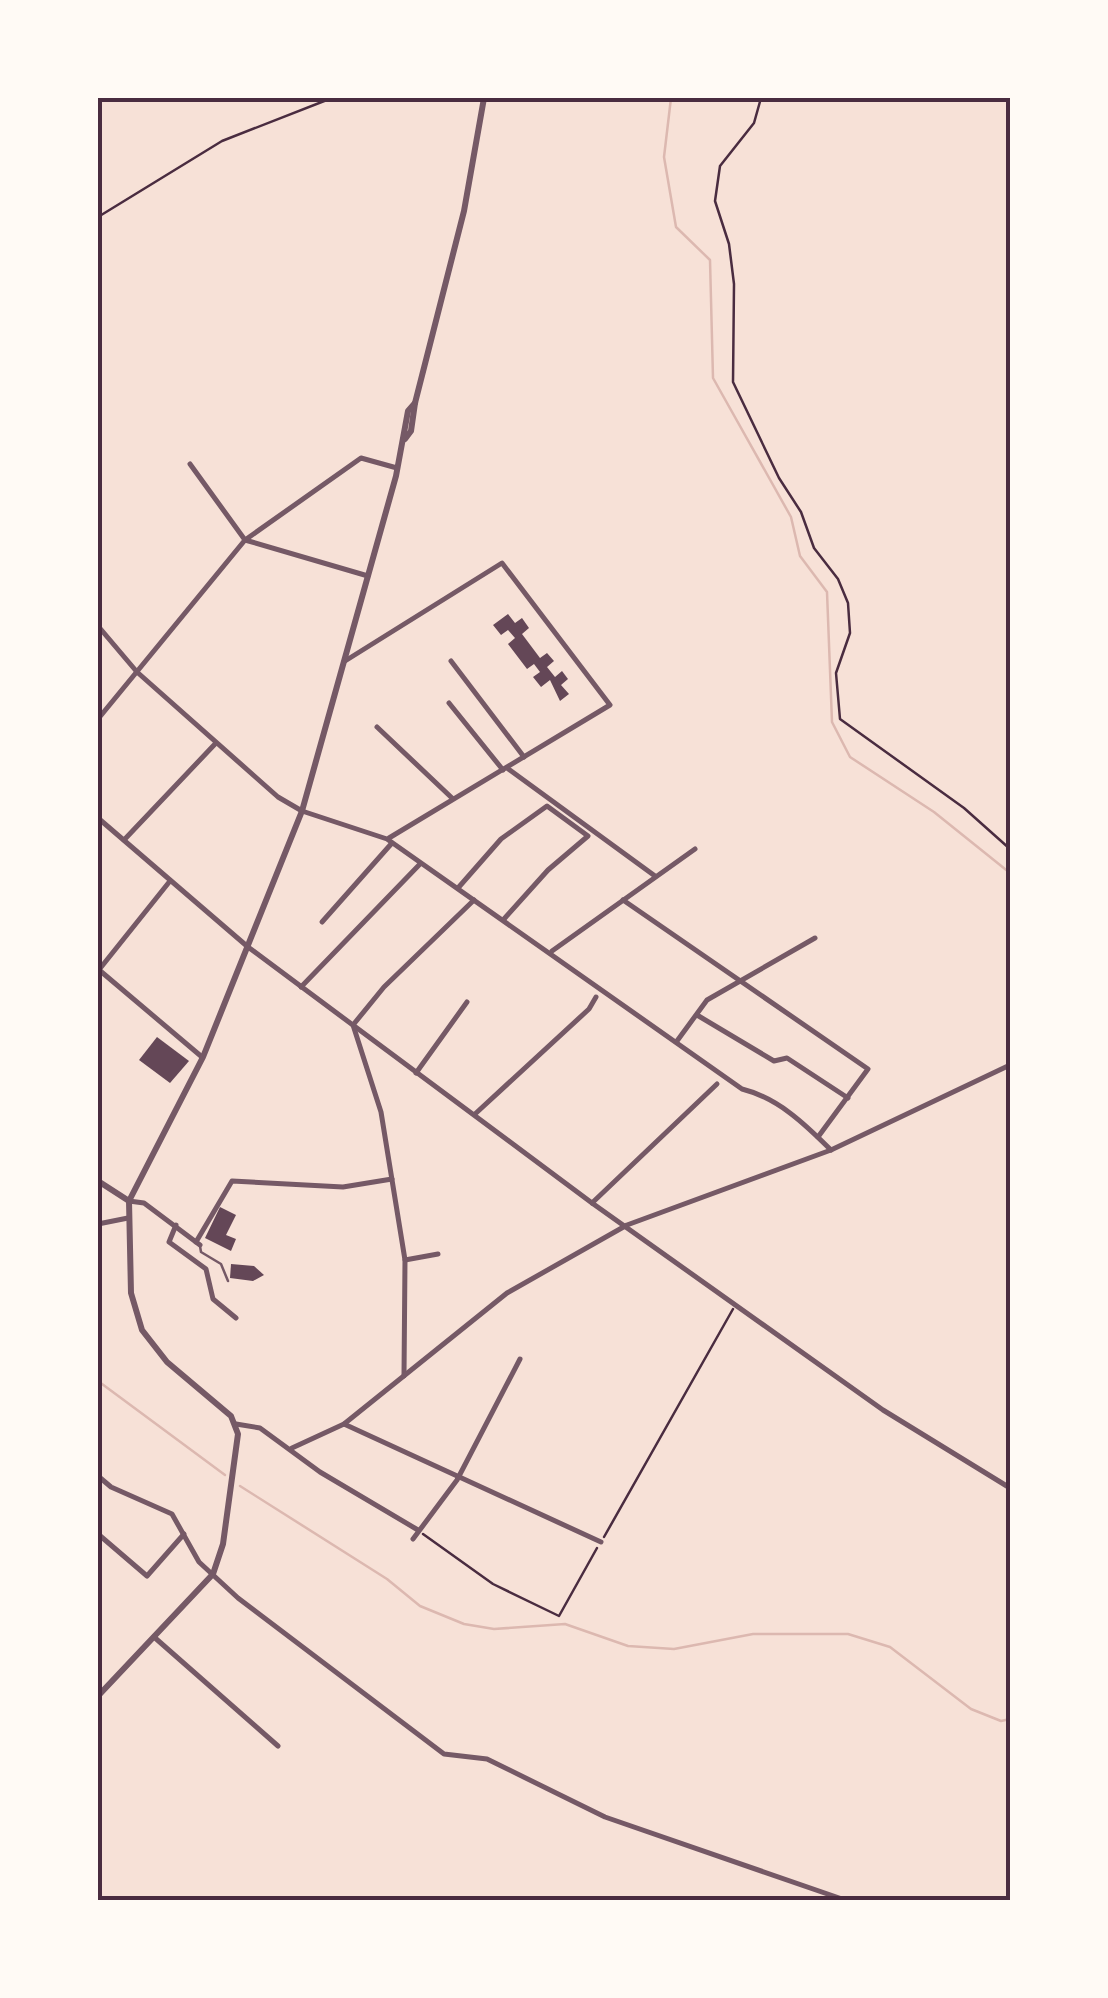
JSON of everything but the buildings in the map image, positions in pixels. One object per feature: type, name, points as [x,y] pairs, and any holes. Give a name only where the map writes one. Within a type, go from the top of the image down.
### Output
[{"type":"street","points":[[98,1696],[213,1574],[223,1544],[236,1424],[225,1409],[167,1362],[142,1330],[130,1293],[130,1200],[202,1057],[302,811],[405,439],[408,411],[416,399],[464,210],[484,98]]},
{"type":"street","points":[[98,719],[245,540],[361,458],[397,468]]},
{"type":"street","points":[[190,464],[245,540],[368,576]]},
{"type":"street","points":[[322,922],[390,841],[452,798],[610,705],[502,563],[345,662]]},
{"type":"street","points":[[98,626],[137,672],[278,797],[302,811],[390,841],[552,951],[742,1088],[762,1094],[831,1150]]},
{"type":"street","points":[[451,661],[524,756]]},
{"type":"street","points":[[449,703],[505,769],[655,876]]},
{"type":"street","points":[[377,727],[452,798]]},
{"type":"street","points":[[124,840],[215,744]]},
{"type":"street","points":[[458,888],[501,839],[547,806],[588,836],[548,870],[503,919]]},
{"type":"street","points":[[98,818],[248,947],[592,1203],[883,1410],[1010,1488]]},
{"type":"street","points":[[552,951],[694,849]]},
{"type":"street","points":[[301,987],[420,864]]},
{"type":"street","points":[[170,881],[98,970],[202,1057]]},
{"type":"street","points":[[353,1026],[384,987],[474,900]]},
{"type":"street","points":[[623,900],[868,1069],[818,1137]]},
{"type":"street","points":[[677,1042],[707,1000],[815,938]]},
{"type":"street","points":[[475,1114],[589,1009],[596,997]]},
{"type":"street","points":[[416,1073],[467,1002]]},
{"type":"street","points":[[697,1015],[774,1060],[788,1058],[848,1098]]},
{"type":"street","points":[[353,1026],[381,1112],[405,1260],[404,1378]]},
{"type":"street","points":[[292,1448],[344,1424],[507,1293],[627,1226],[831,1150],[1010,1065]]},
{"type":"street","points":[[592,1203],[717,1084]]},
{"type":"street","points":[[98,1182],[130,1200],[144,1203],[198,1243],[232,1181],[343,1186],[392,1179]]},
{"type":"street","points":[[98,1224],[128,1218]]},
{"type":"street","points":[[176,1226],[168,1242],[206,1269],[214,1299],[236,1318]]},
{"type":"street","points":[[405,1260],[438,1254]]},
{"type":"street","points":[[413,1539],[457,1480],[520,1359]]},
{"type":"street","points":[[236,1424],[249,1424],[292,1448],[320,1472],[418,1530]]},
{"type":"street","points":[[344,1424],[457,1480],[602,1542]]},
{"type":"street","points":[[98,1476],[110,1487],[172,1514],[199,1562],[308,1654],[444,1754],[487,1759],[620,1823],[845,1900]]},
{"type":"street","points":[[98,1534],[147,1576],[184,1534]]},
{"type":"street","points":[[154,1636],[278,1746]]},
{"type":"lane","points":[[198,1243],[201,1252],[221,1264],[228,1281]]},
{"type":"path","points":[[98,217],[222,141],[332,98]]},
{"type":"path","points":[[761,98],[754,124],[720,166],[715,201],[728,244],[734,284],[733,382],[778,478],[801,512],[814,548],[848,604],[850,633],[836,673],[840,719],[964,808],[1010,849]]},
{"type":"path","points":[[418,1530],[492,1584],[559,1616],[736,1303]]},
{"type":"waterway","points":[[671,98],[664,157],[676,227],[710,260],[713,378],[791,517],[800,556],[827,592],[832,722],[850,757],[934,812],[1010,873]]},
{"type":"waterway","points":[[98,1381],[225,1475]]},
{"type":"waterway","points":[[240,1486],[387,1579],[420,1606],[464,1624],[494,1629],[565,1624],[628,1646],[674,1649],[753,1634],[848,1634],[890,1647],[971,1709],[1001,1721],[1010,1719]]}]
